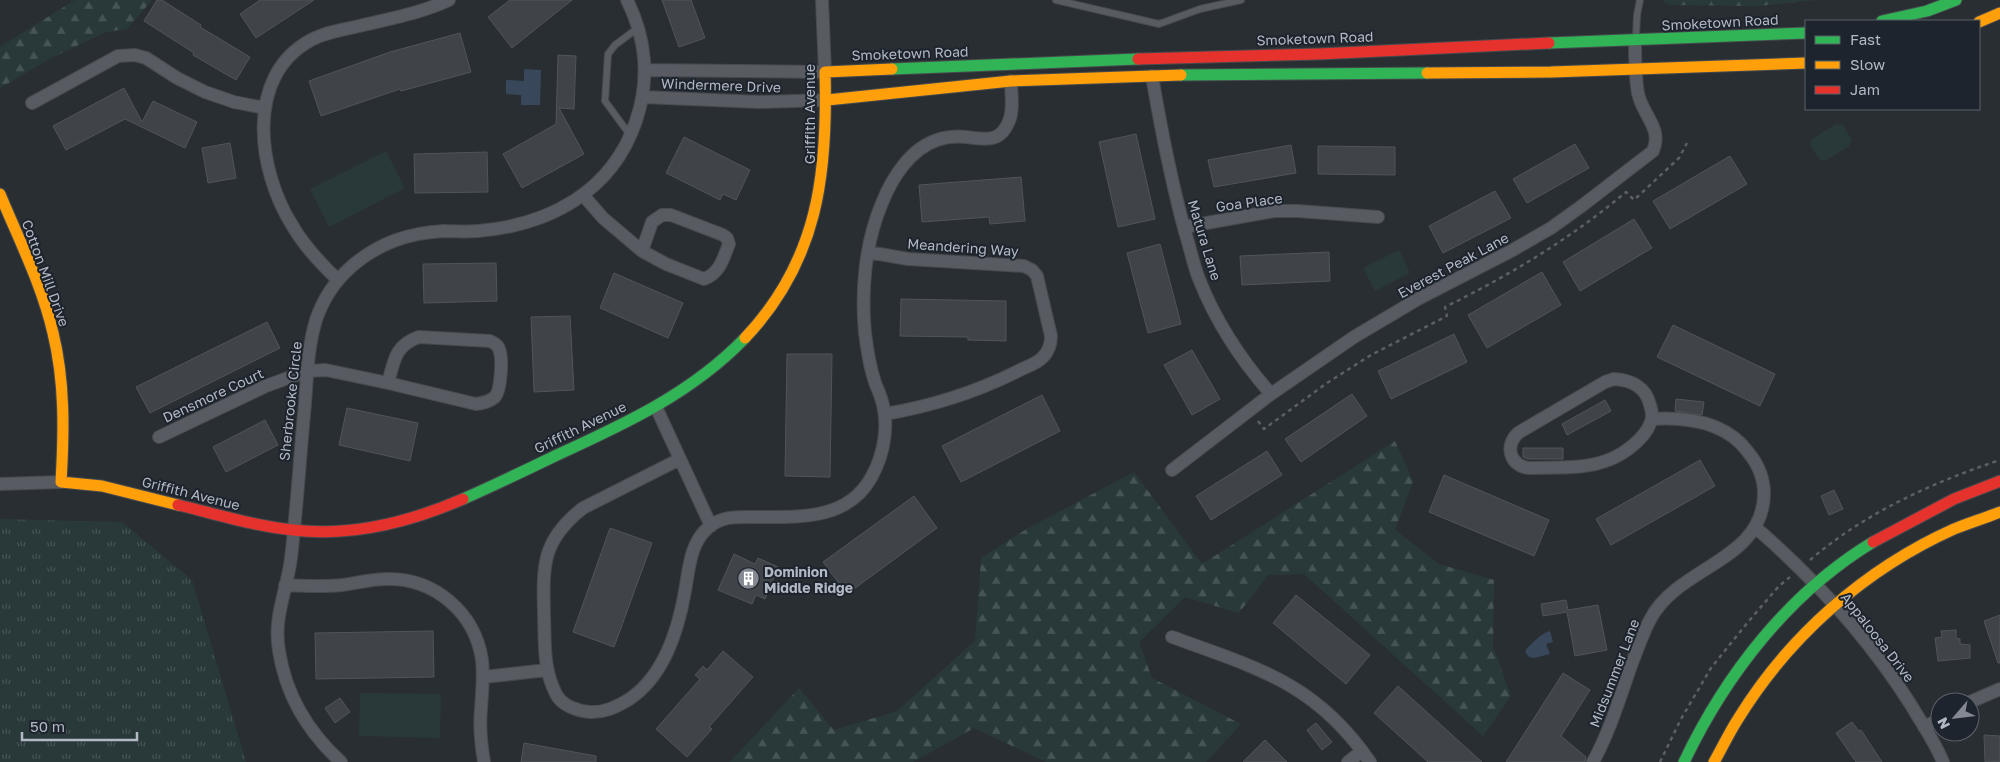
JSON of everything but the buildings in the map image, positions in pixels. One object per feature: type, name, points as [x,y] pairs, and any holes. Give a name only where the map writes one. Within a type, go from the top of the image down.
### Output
[{"type":"street","points":[[338,280],[307,248],[291,225],[278,200],[265,150],[264,108],[268,92],[284,62],[312,39],[331,32],[429,10],[449,0]]},
{"type":"street","name":"Sherbrooke Circle","points":[[341,762],[309,728],[296,706],[286,683],[277,631],[278,611],[291,561],[307,371],[311,338],[317,317],[326,297],[338,280],[353,265],[374,251],[410,235],[476,232],[504,228],[553,213],[583,196],[601,179],[616,160],[630,135],[643,97],[644,50],[627,0]]},
{"type":"street","name":"Griffith Avenue","points":[[61,482],[98,486],[266,527],[293,531],[353,531],[377,527],[439,508],[491,487],[656,407],[690,386],[749,335],[774,304],[791,276],[814,222],[822,187],[825,161],[827,100],[822,0]]},
{"type":"street","points":[[1886,20],[1927,11],[1956,0]]},
{"type":"street","points":[[1980,22],[2000,13]]},
{"type":"street","name":"Smoketown Road","points":[[825,72],[1152,58],[1319,54],[1805,33]]},
{"type":"street","name":"Everest Peak Lane","points":[[1172,470],[1271,394],[1354,338],[1410,304],[1551,228],[1583,206],[1653,151],[1657,137],[1638,94],[1635,41]]},
{"type":"street","points":[[32,103],[118,56],[135,55],[146,58],[177,78],[205,92],[234,102],[264,108]]},
{"type":"street","points":[[827,100],[1011,81],[1152,76],[1551,72],[1805,62]]},
{"type":"street","name":"Windermere Drive","points":[[645,70],[825,72]]},
{"type":"street","name":"Matura Lane","points":[[1152,76],[1163,140],[1198,278],[1214,312],[1234,346],[1271,394]]},
{"type":"street","points":[[680,459],[582,508],[559,530],[546,555],[543,573],[547,670],[559,700],[572,708],[587,712],[602,712],[619,705],[646,684],[658,669],[673,638],[680,616],[688,567],[693,552],[700,537],[710,526],[722,519],[736,516],[812,516],[828,513],[844,506],[870,480],[877,465],[884,441],[885,414],[870,363],[865,331],[864,299],[868,252],[874,224],[883,200],[895,177],[910,157],[922,147],[936,140],[951,137],[967,137],[980,140],[990,139],[999,135],[1005,129],[1010,120],[1011,81]]},
{"type":"street","name":"Windermere Drive","points":[[643,97],[759,102],[827,100]]},
{"type":"street","name":"Cotton Mill Drive","points":[[0,194],[47,313],[56,351],[64,420],[61,482]]},
{"type":"street","points":[[583,196],[603,218],[642,251],[666,264],[704,279],[713,276],[719,269],[729,244],[727,238],[723,235],[671,215],[662,215],[652,222],[642,251]]},
{"type":"street","name":"Goa Place","points":[[1184,227],[1274,211],[1378,217]]},
{"type":"street","name":"Meandering Way","points":[[868,252],[908,260],[1024,266],[1032,270],[1037,276],[1051,336],[1050,346],[1041,359],[986,386],[951,400],[885,414]]},
{"type":"street","points":[[307,371],[326,370],[476,404],[487,402],[494,397],[500,386],[500,350],[496,344],[490,342],[414,339],[401,347],[394,358],[388,383]]},
{"type":"street","name":"Densmore Court","points":[[160,437],[266,386],[307,371]]},
{"type":"street","points":[[1614,379],[1634,383],[1643,390],[1649,399],[1652,419],[1650,425],[1628,449],[1613,458],[1593,466],[1528,468],[1521,467],[1510,455],[1512,439],[1518,433],[1605,382],[1614,379]]},
{"type":"street","points":[[656,407],[710,526]]},
{"type":"street","name":"Midsummer Lane","points":[[1593,762],[1605,739],[1651,617],[1678,586],[1734,551],[1754,527],[1760,517],[1764,502],[1764,486],[1757,465],[1745,447],[1729,435],[1711,426],[1692,420],[1652,419]]},
{"type":"street","points":[[1684,762],[1699,730],[1720,694],[1778,621],[1817,584],[1862,548],[1907,522],[1943,504],[2000,481]]},
{"type":"street","points":[[0,484],[61,482]]},
{"type":"street","points":[[1714,762],[1737,721],[1767,676],[1790,648],[1836,605],[1868,579],[1900,557],[1957,527],[2000,512]]},
{"type":"street","name":"Appaloosa Drive","points":[[1754,527],[1792,559],[1836,605],[1895,681],[1943,762]]},
{"type":"street","points":[[285,585],[342,585],[388,578],[407,580],[439,593],[454,604],[464,616],[474,634],[482,658],[484,677],[480,735],[484,762]]},
{"type":"street","points":[[1172,637],[1259,668],[1285,681],[1310,697],[1332,716],[1370,762]]},
{"type":"street","points":[[484,677],[547,670]]},
{"type":"street","points":[[1980,698],[2000,689]]},
{"type":"street","points":[[1924,727],[1930,724]]},
{"type":"street","points":[[1348,762],[1362,751]]},
{"type":"lane","points":[[1056,0],[1158,24],[1200,8],[1241,0]]},
{"type":"lane","points":[[1635,41],[1640,0]]},
{"type":"lane","points":[[630,135],[605,101],[608,54],[615,45],[638,28]]},
{"type":"path","points":[[1252,424],[1258,420],[1264,429],[1327,383],[1371,355],[1447,316],[1445,308],[1534,260],[1583,227],[1626,192],[1634,200],[1679,158],[1687,143]]},
{"type":"green space","points":[[75,0],[152,0],[127,29],[106,32],[53,57],[0,88],[0,47]]},
{"type":"green space","points":[[1662,0],[1816,0],[1758,6],[1670,5]]},
{"type":"green space","points":[[1836,124],[1843,125],[1852,140],[1849,146],[1825,161],[1820,160],[1810,145],[1812,139]]},
{"type":"green space","points":[[386,151],[405,188],[329,227],[310,189]]},
{"type":"green space","points":[[1399,250],[1410,273],[1375,291],[1363,268]]},
{"type":"green space","points":[[1395,441],[1413,481],[1395,530],[1439,564],[1494,580],[1493,647],[1511,696],[1483,736],[1304,574],[1268,575],[1239,613],[1185,597],[1139,642],[1152,678],[1241,724],[1206,762],[1046,762],[974,728],[913,762],[730,762],[799,688],[834,730],[897,711],[975,641],[981,558],[1025,530],[1134,472],[1202,564]]},
{"type":"green space","points":[[0,519],[122,522],[192,580],[246,762],[0,762]]},
{"type":"green space","points":[[360,693],[441,694],[440,738],[359,736]]},
{"type":"water","points":[[524,69],[541,70],[540,105],[521,105],[521,95],[506,94],[506,80],[524,81]]},
{"type":"water","points":[[1550,631],[1553,642],[1546,644],[1550,654],[1534,658],[1529,657],[1525,652],[1527,648],[1540,636]]},
{"type":"traffic: fast","points":[[1886,20],[1927,11],[1956,0]]},
{"type":"traffic: fast","points":[[1549,43],[1805,33]]},
{"type":"traffic: fast","points":[[892,69],[1138,59]]},
{"type":"traffic: fast","points":[[1181,75],[1427,73]]},
{"type":"traffic: fast","points":[[463,499],[657,406],[703,375],[745,338]]},
{"type":"traffic: fast","points":[[1684,762],[1719,698],[1763,638],[1787,611],[1814,586],[1842,562],[1873,542]]},
{"type":"traffic: slow","points":[[1980,22],[2000,13]]},
{"type":"traffic: slow","points":[[1427,73],[1551,72],[1805,63]]},
{"type":"traffic: slow","points":[[745,338],[770,309],[789,278],[803,247],[814,214],[824,146],[825,72],[892,69]]},
{"type":"traffic: slow","points":[[827,100],[1011,81],[1181,75]]},
{"type":"traffic: slow","points":[[0,194],[43,298],[57,351],[63,407],[61,482],[102,486],[178,505]]},
{"type":"traffic: slow","points":[[1714,762],[1735,724],[1758,689],[1805,633],[1832,608],[1860,585],[1921,545],[1954,529],[2000,512]]},
{"type":"traffic: jam","points":[[1138,59],[1319,54],[1549,43]]},
{"type":"traffic: jam","points":[[1873,542],[1954,499],[2000,481]]},
{"type":"traffic: jam","points":[[178,505],[249,523],[315,532],[380,526],[422,515],[463,499]]},
{"type":"place","name":"Dominion Middle Ridge","points":[[748,579]]}]
